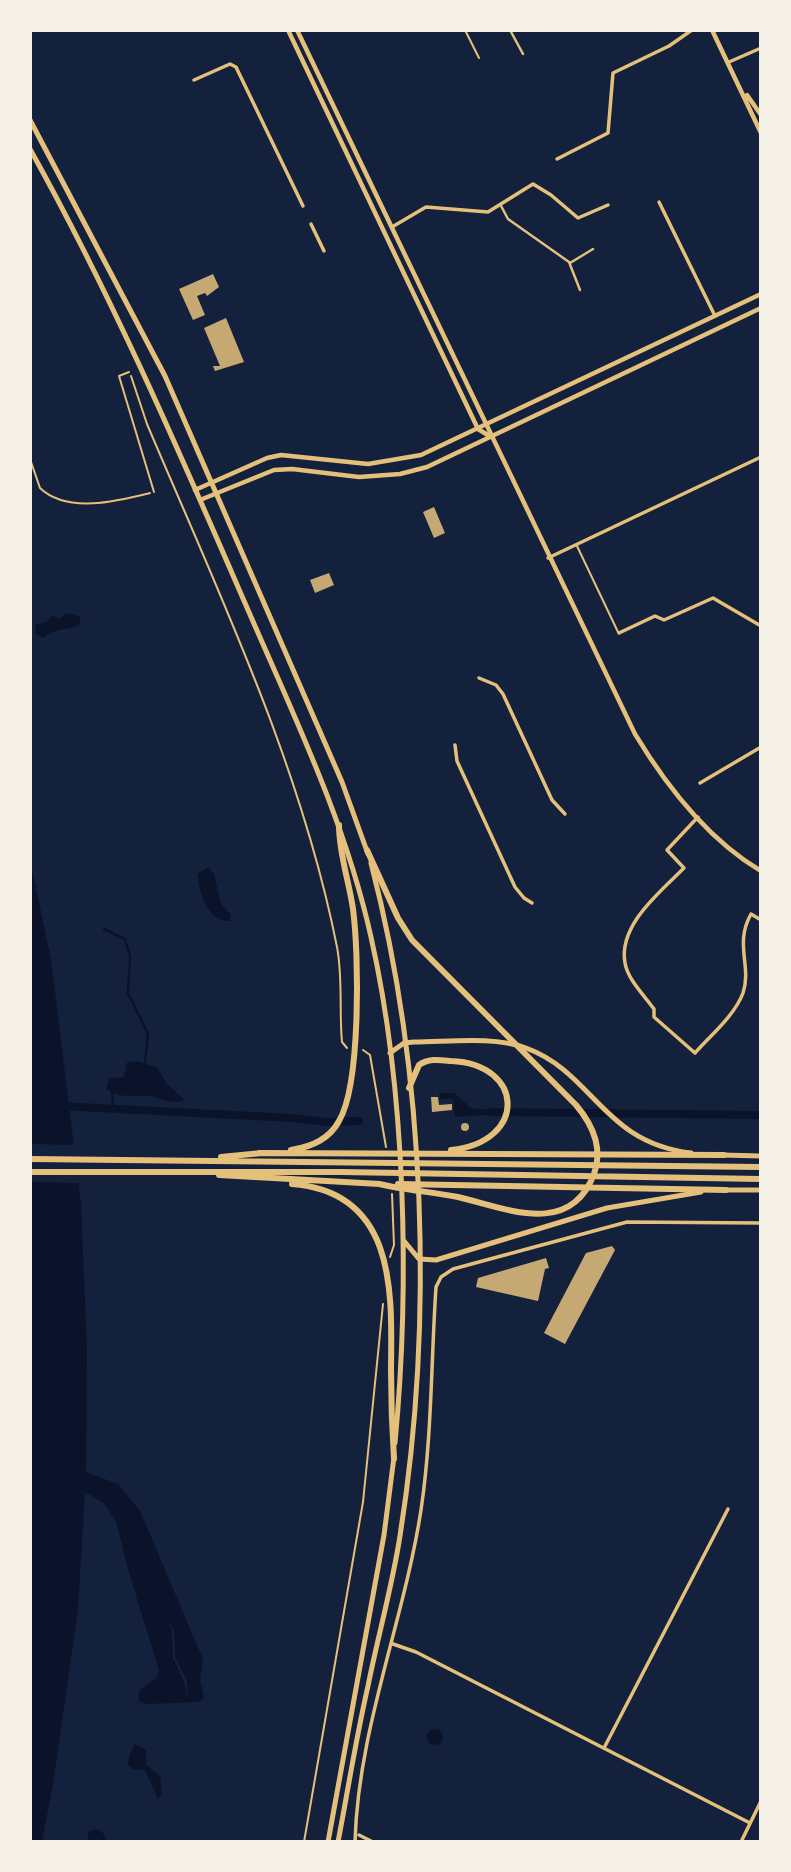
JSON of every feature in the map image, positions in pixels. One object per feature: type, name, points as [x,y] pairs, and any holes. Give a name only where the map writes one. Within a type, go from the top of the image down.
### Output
[{"type":"main road","points":[[30,120],[154,353],[351,803],[367,850],[394,911],[411,940],[582,1112],[591,1127],[597,1148],[596,1166],[588,1186],[565,1208],[539,1214],[386,1185]]},
{"type":"main road","points":[[30,149],[114,309],[200,500],[338,825],[371,933],[390,1053],[402,1238],[401,1363],[394,1459],[384,1535],[328,1842]]},
{"type":"main road","points":[[193,1160],[303,1148],[322,1140],[341,1119],[348,1099],[352,1066],[356,943],[338,825]]},
{"type":"main road","points":[[338,1842],[400,1537],[411,1436],[419,1259],[418,1180],[404,1043],[390,947],[367,850]]},
{"type":"main road","points":[[390,1053],[404,1043],[512,1044],[534,1051],[554,1064],[631,1134],[667,1149],[724,1155]]},
{"type":"main road","points":[[408,1088],[416,1068],[428,1060],[477,1064],[496,1077],[506,1094],[507,1113],[500,1129],[474,1147],[453,1152]]},
{"type":"main road","points":[[259,1153],[385,1151],[761,1156]]},
{"type":"main road","points":[[30,1159],[761,1167]]},
{"type":"main road","points":[[30,1171],[314,1172],[761,1179]]},
{"type":"main road","points":[[200,1172],[314,1184],[761,1190]]},
{"type":"main road","points":[[314,1184],[351,1208],[369,1227],[386,1259],[392,1301],[394,1459]]},
{"type":"main road","points":[[402,1238],[419,1259],[436,1260],[607,1208],[671,1195],[726,1190]]},
{"type":"street","points":[[288,30],[478,429],[491,438]]},
{"type":"street","points":[[297,30],[489,424],[491,438],[635,734],[670,787],[728,848],[761,871]]},
{"type":"street","points":[[510,30],[523,54]]},
{"type":"street","points":[[556,159],[607,134],[614,72],[669,46],[692,30]]},
{"type":"street","points":[[712,30],[742,88],[761,133]]},
{"type":"street","points":[[729,62],[761,48]]},
{"type":"street","points":[[194,80],[225,66],[233,64],[236,67],[303,206]]},
{"type":"street","points":[[742,88],[761,115]]},
{"type":"street","points":[[381,223],[392,226],[423,208],[487,212],[535,184],[578,218],[608,205]]},
{"type":"street","points":[[659,202],[715,316]]},
{"type":"street","points":[[499,204],[508,219],[570,263],[580,290]]},
{"type":"street","points":[[311,224],[324,251]]},
{"type":"street","points":[[570,263],[593,249]]},
{"type":"street","points":[[195,490],[267,458],[281,455],[368,464],[401,461],[489,424],[761,294]]},
{"type":"street","points":[[200,500],[264,472],[283,468],[351,477],[400,474],[437,463],[761,308]]},
{"type":"street","points":[[548,558],[761,457]]},
{"type":"street","points":[[619,633],[655,616],[664,620],[713,598],[761,626]]},
{"type":"street","points":[[479,678],[496,685],[503,694],[548,794],[565,814]]},
{"type":"street","points":[[455,745],[457,761],[515,887],[532,903]]},
{"type":"street","points":[[700,783],[761,747]]},
{"type":"street","points":[[698,817],[667,850],[684,868],[653,899],[631,931],[626,946],[628,970],[654,1009],[654,1017],[695,1053],[737,1004],[745,979],[741,936],[751,914],[761,920]]},
{"type":"street","points":[[355,1842],[374,1712],[393,1644],[421,1510],[430,1421],[436,1287],[441,1277],[453,1269],[611,1225],[761,1223]]},
{"type":"street","points":[[604,1748],[728,1509]]},
{"type":"street","points":[[393,1644],[416,1652],[750,1823]]},
{"type":"street","points":[[741,1842],[761,1801]]},
{"type":"street","points":[[359,1835],[373,1842]]},
{"type":"lane","points":[[466,30],[479,58]]},
{"type":"lane","points":[[129,372],[119,376],[154,492]]},
{"type":"lane","points":[[577,545],[619,633]]},
{"type":"path","points":[[129,372],[147,424],[268,715],[315,856],[337,945],[342,1042],[345,1048],[367,1051],[370,1055],[385,1151]]},
{"type":"path","points":[[30,459],[40,488],[64,500],[102,503],[154,492]]},
{"type":"path","points":[[386,1185],[394,1245],[392,1256],[386,1259]]},
{"type":"path","points":[[304,1842],[362,1514],[383,1294]]},
{"type":"water","points":[[66,613],[81,617],[79,625],[52,632],[44,638],[35,633],[36,624],[46,622],[52,615],[60,619]]},
{"type":"water","points":[[30,860],[51,959],[81,1203],[87,1350],[86,1472],[118,1484],[140,1511],[203,1659],[200,1680],[204,1697],[199,1702],[145,1704],[139,1701],[139,1690],[157,1678],[159,1670],[116,1521],[104,1503],[85,1492],[78,1609],[54,1779],[42,1842],[30,1842]]},
{"type":"water","points":[[208,867],[214,874],[221,904],[231,915],[230,921],[216,917],[202,897],[198,874]]},
{"type":"water","points":[[136,1061],[157,1067],[167,1084],[185,1100],[174,1102],[150,1096],[126,1096],[106,1089],[109,1078],[124,1077],[127,1062]]},
{"type":"water","points":[[439,1093],[454,1093],[471,1108],[502,1111],[501,1114],[455,1117],[453,1099],[440,1099]]},
{"type":"water","points":[[432,1729],[438,1729],[443,1737],[441,1743],[432,1745],[427,1740],[427,1734]]},
{"type":"water","points":[[135,1744],[146,1750],[146,1764],[160,1776],[162,1794],[158,1799],[145,1770],[132,1769],[128,1765],[129,1755]]},
{"type":"water","points":[[97,1829],[108,1842],[87,1842],[89,1831]]},
{"type":"pier","points":[[30,1144],[78,1145],[82,1183],[30,1182]]},
{"type":"pier","points":[[165,1618],[174,1630],[175,1657],[187,1681],[188,1702],[184,1682],[173,1658],[172,1630]]},
{"type":"building","points":[[213,274],[219,287],[207,296],[205,293],[197,296],[205,315],[193,320],[179,289]]},
{"type":"building","points":[[226,318],[244,362],[215,371],[213,366],[220,366],[204,328]]},
{"type":"building","points":[[434,507],[445,533],[434,538],[423,512]]},
{"type":"building","points":[[329,573],[334,585],[315,593],[310,580]]},
{"type":"building","points":[[431,1097],[438,1097],[439,1105],[452,1104],[452,1110],[432,1112]]},
{"type":"building","points":[[465,1123],[469,1127],[465,1131],[461,1127]]},
{"type":"building","points":[[612,1246],[615,1250],[565,1344],[544,1333],[586,1253]]},
{"type":"building","points":[[546,1258],[549,1268],[545,1269],[538,1301],[476,1287],[478,1278]]},
{"type":"waterway","points":[[104,929],[125,939],[130,956],[128,993],[148,1034],[145,1063]]},
{"type":"waterway","points":[[112,1093],[113,1107]]},
{"type":"waterway","points":[[59,1106],[327,1122],[359,1121]]},
{"type":"waterway","points":[[491,1112],[761,1115]]}]
